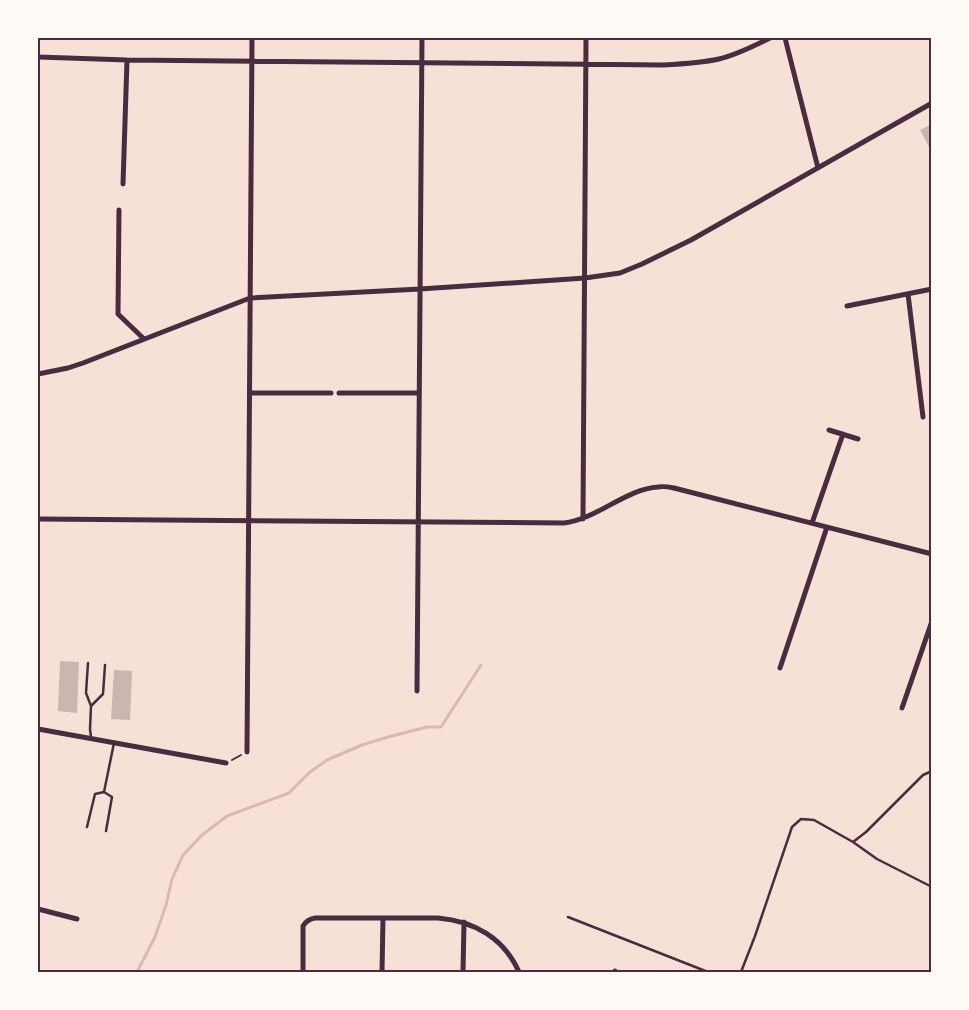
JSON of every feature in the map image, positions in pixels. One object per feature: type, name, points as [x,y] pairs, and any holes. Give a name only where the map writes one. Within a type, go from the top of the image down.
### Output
[{"type":"street","points":[[248,752],[252,38]]},
{"type":"street","points":[[417,691],[422,38]]},
{"type":"street","points":[[583,519],[586,38]]},
{"type":"street","points":[[38,57],[127,60],[654,65],[720,59],[770,38]]},
{"type":"street","points":[[785,38],[818,168]]},
{"type":"street","points":[[123,184],[127,60]]},
{"type":"street","points":[[38,374],[68,368],[250,298],[585,278],[620,273],[666,253],[932,103]]},
{"type":"street","points":[[119,210],[118,314],[144,339]]},
{"type":"street","points":[[847,306],[932,289]]},
{"type":"street","points":[[908,294],[923,417]]},
{"type":"street","points":[[250,393],[331,393]]},
{"type":"street","points":[[339,393],[419,393]]},
{"type":"street","points":[[829,430],[858,438]]},
{"type":"street","points":[[812,523],[843,434]]},
{"type":"street","points":[[38,518],[564,524],[583,519],[643,490],[658,487],[674,488],[932,554]]},
{"type":"street","points":[[780,668],[827,527]]},
{"type":"street","points":[[902,708],[932,621]]},
{"type":"street","points":[[38,729],[226,763]]},
{"type":"street","points":[[38,908],[77,919]]},
{"type":"street","points":[[382,972],[383,918]]},
{"type":"street","points":[[303,972],[303,926],[310,919],[438,918],[464,922],[481,930],[494,939],[507,953],[519,972]]},
{"type":"street","points":[[463,972],[464,922]]},
{"type":"lane","points":[[88,663],[86,693],[91,706],[91,739]]},
{"type":"lane","points":[[91,706],[103,694],[105,665]]},
{"type":"lane","points":[[104,792],[114,743]]},
{"type":"lane","points":[[853,842],[866,832],[923,775],[932,771]]},
{"type":"lane","points":[[87,827],[95,794],[104,792],[112,797],[106,831]]},
{"type":"lane","points":[[741,972],[792,827],[801,819],[814,820],[853,842],[877,859],[932,887]]},
{"type":"lane","points":[[568,917],[708,972]]},
{"type":"path","points":[[226,763],[248,752]]},
{"type":"building","points":[[932,124],[932,146],[929,147],[920,130]]},
{"type":"building","points":[[60,661],[79,662],[77,713],[58,711]]},
{"type":"building","points":[[114,670],[132,671],[130,720],[111,719]]},
{"type":"waterway","points":[[137,972],[155,937],[166,905],[172,879],[183,855],[202,835],[227,816],[289,793],[310,772],[327,760],[362,745],[388,737],[427,727],[441,727],[481,665]]}]
